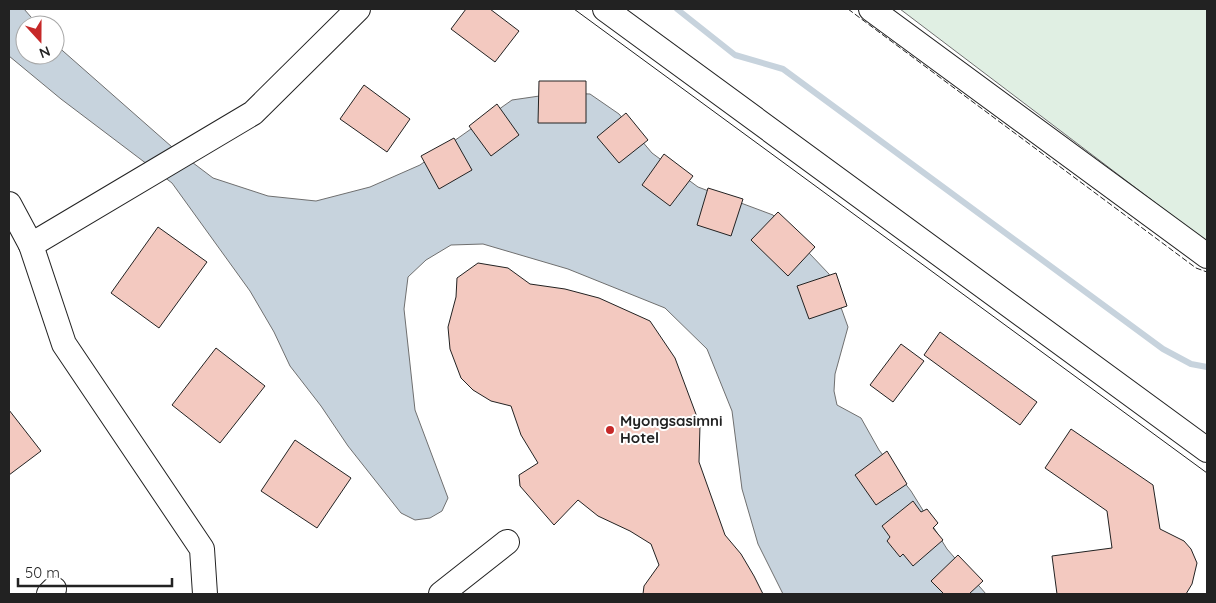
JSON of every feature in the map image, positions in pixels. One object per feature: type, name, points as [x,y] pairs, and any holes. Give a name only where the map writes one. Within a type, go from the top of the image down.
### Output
[{"type":"street","points":[[31,245],[253,113],[358,9]]},
{"type":"street","points":[[605,9],[1207,450]]},
{"type":"street","points":[[871,9],[1207,256]]},
{"type":"street","points":[[9,204],[31,245],[64,344],[202,549],[205,594]]},
{"type":"street","points":[[441,594],[507,542]]},
{"type":"green space","points":[[900,9],[1207,9],[1207,242]]},
{"type":"shaded area","points":[[9,9],[24,9],[29,15],[15,15],[15,61],[9,56]]},
{"type":"shaded area","points":[[65,53],[172,147],[213,178],[268,196],[316,201],[370,187],[420,165],[512,100],[560,93],[590,94],[619,114],[652,153],[698,187],[773,215],[829,274],[848,327],[835,374],[834,391],[837,405],[861,418],[879,450],[911,491],[947,549],[986,594],[783,594],[758,544],[742,489],[732,411],[707,349],[665,308],[568,269],[483,244],[451,245],[426,260],[408,277],[404,309],[415,410],[448,498],[442,511],[430,518],[415,520],[401,513],[348,446],[321,406],[290,366],[274,332],[250,291],[172,183],[61,99],[20,65],[65,65]]},
{"type":"building","points":[[466,9],[490,9],[519,31],[495,62],[451,29]]},
{"type":"building","points":[[539,81],[586,81],[586,123],[538,123]]},
{"type":"building","points":[[364,85],[410,119],[387,152],[340,119]]},
{"type":"building","points":[[497,104],[519,135],[491,156],[469,126]]},
{"type":"building","points":[[626,113],[648,140],[619,163],[597,137]]},
{"type":"building","points":[[454,138],[472,170],[439,189],[421,156]]},
{"type":"building","points":[[664,154],[693,176],[670,206],[642,185]]},
{"type":"building","points":[[708,188],[743,199],[731,236],[697,225]]},
{"type":"building","points":[[778,212],[815,247],[788,276],[751,240]]},
{"type":"building","points":[[158,227],[207,262],[159,328],[111,293]]},
{"type":"building","name":"Myongsasimni Hotel","points":[[478,263],[508,268],[530,284],[565,289],[599,298],[650,321],[675,358],[700,425],[699,462],[725,535],[741,554],[763,594],[643,594],[644,586],[659,565],[651,544],[630,531],[598,516],[578,500],[554,525],[520,486],[519,475],[538,463],[521,435],[511,406],[491,401],[473,390],[461,378],[450,349],[448,327],[456,297],[457,278]]},
{"type":"building","points":[[836,273],[847,306],[809,319],[797,286]]},
{"type":"building","points":[[940,332],[1037,402],[1020,425],[924,355]]},
{"type":"building","points":[[901,344],[924,361],[893,402],[870,385]]},
{"type":"building","points":[[216,348],[265,386],[220,443],[172,405]]},
{"type":"building","points":[[9,410],[41,451],[9,475]]},
{"type":"building","points":[[1071,429],[1153,485],[1160,529],[1184,541],[1191,549],[1197,563],[1192,584],[1186,594],[1057,594],[1052,556],[1112,548],[1107,511],[1045,468]]},
{"type":"building","points":[[295,440],[351,478],[317,528],[261,491]]},
{"type":"building","points":[[887,451],[907,484],[876,505],[855,475]]},
{"type":"building","points":[[913,501],[921,512],[927,509],[938,523],[933,528],[943,540],[913,566],[903,554],[900,557],[887,541],[890,537],[882,526]]},
{"type":"building","points":[[958,555],[983,581],[969,594],[944,594],[931,581]]},
{"type":"waterway","points":[[677,9],[735,55],[783,69],[1163,349],[1191,364],[1207,367]]},
{"type":"tram line","points":[[574,9],[1207,473]]},
{"type":"fence","points":[[848,9],[1196,268],[1207,272]]},
{"type":"place","name":"Myongsasimni Hotel","points":[[610,430]]}]
